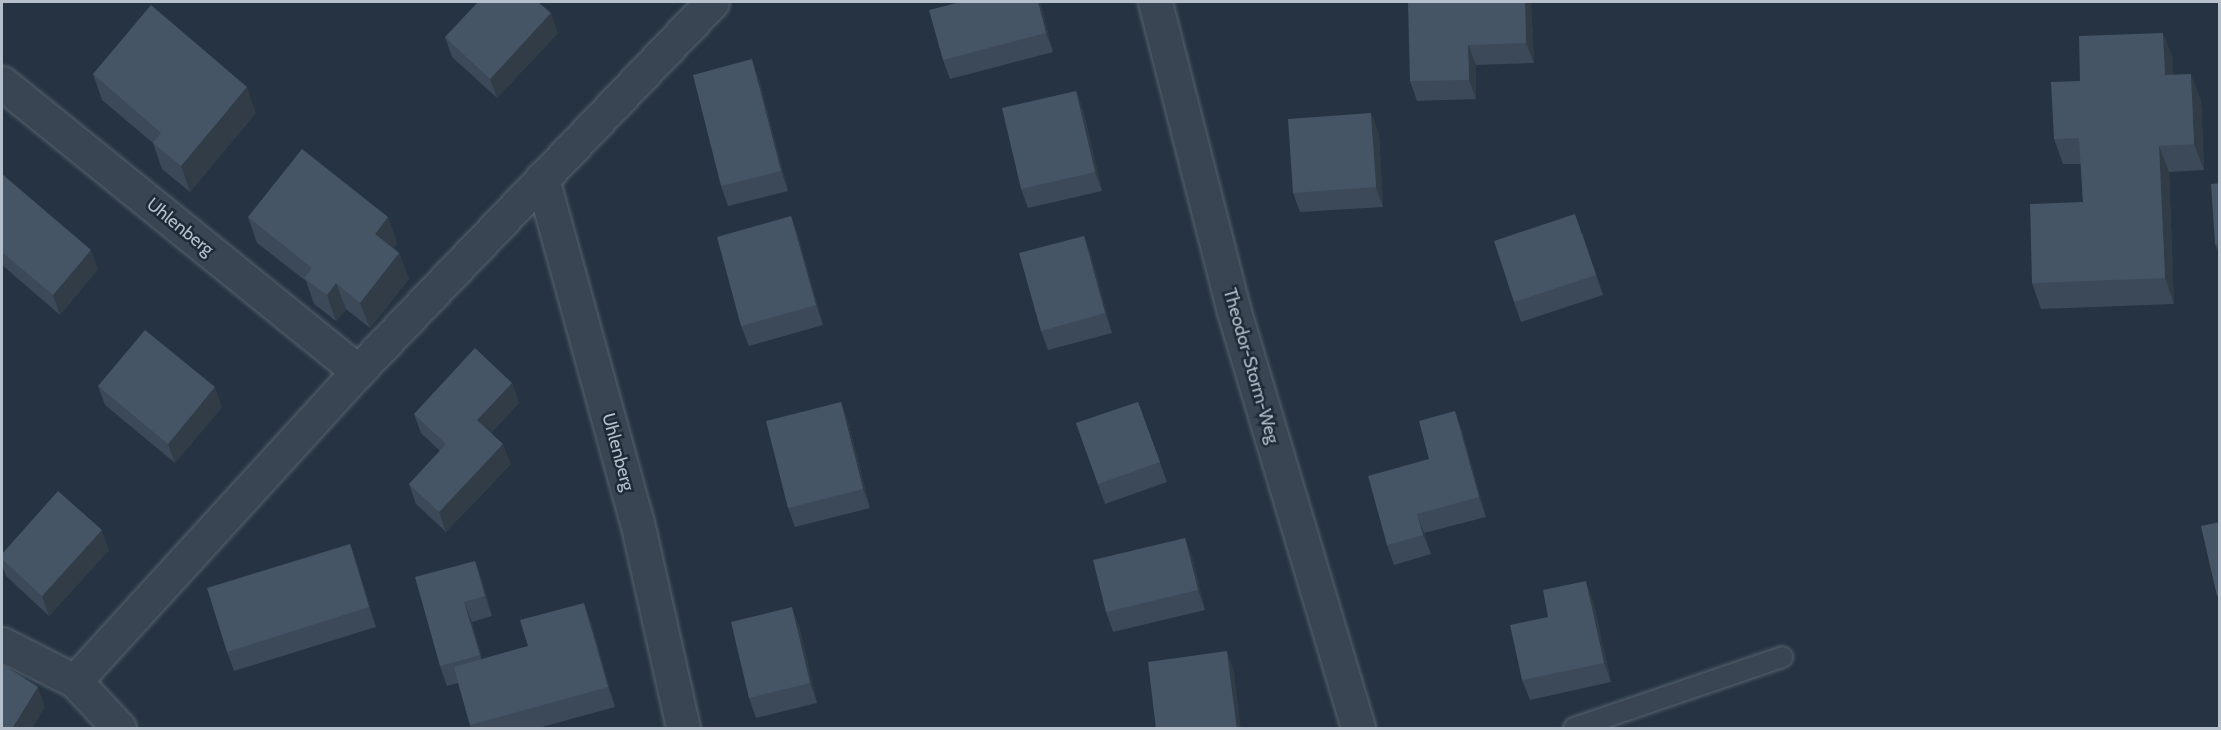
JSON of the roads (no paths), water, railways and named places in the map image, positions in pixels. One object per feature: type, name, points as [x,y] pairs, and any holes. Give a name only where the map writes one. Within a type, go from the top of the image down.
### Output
[{"type":"street","points":[[75,681],[358,371],[712,2]]},
{"type":"street","name":"Theodor-Storm-Weg","points":[[1155,2],[1233,308],[1358,729]]},
{"type":"street","name":"Uhlenberg","points":[[2,82],[358,371]]},
{"type":"street","name":"Uhlenberg","points":[[542,178],[637,522],[683,729]]},
{"type":"street","points":[[2,644],[75,681],[119,729]]},
{"type":"lane","points":[[1574,729],[1782,657]]}]
